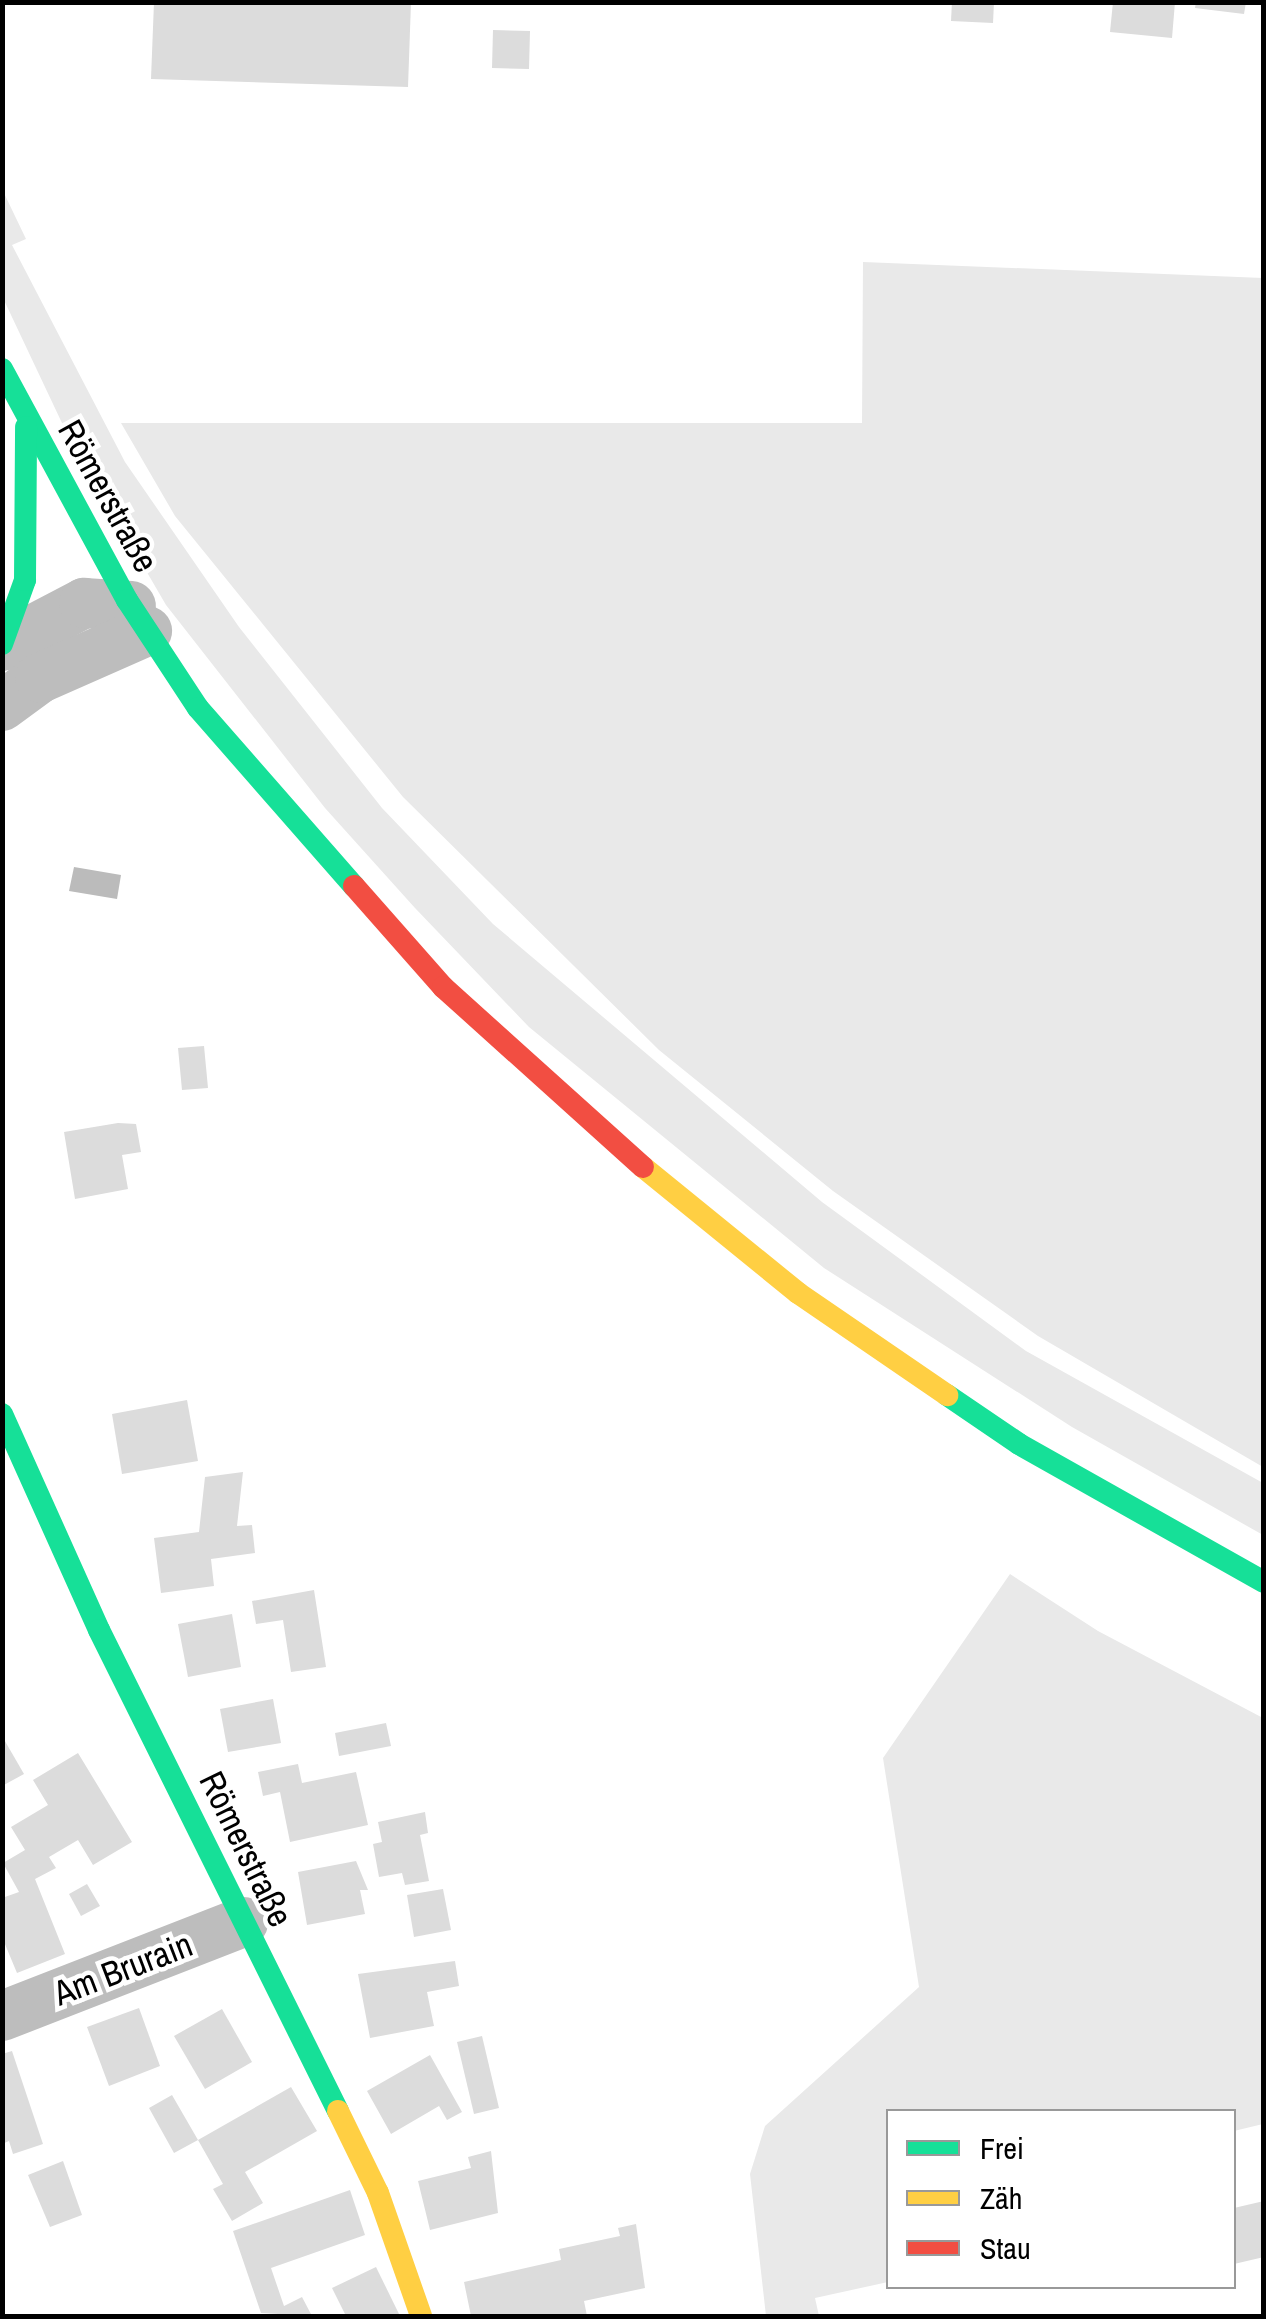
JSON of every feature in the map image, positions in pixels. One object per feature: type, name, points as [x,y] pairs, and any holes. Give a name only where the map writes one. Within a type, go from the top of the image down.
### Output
[{"type":"main road","name":"Römerstraße","points":[[2,369],[26,419],[139,618],[211,724],[443,988],[614,1144],[798,1293],[1019,1444],[1264,1582]]},
{"type":"main road","name":"Römerstraße","points":[[2,645],[25,580],[26,419]]},
{"type":"main road","name":"Römerstraße","points":[[2,1414],[98,1630],[378,2193],[421,2316]]},
{"type":"street","points":[[2,645],[84,603],[139,618]]},
{"type":"street","points":[[2,706],[40,678],[139,618]]},
{"type":"street","name":"Am Brurain","points":[[2,2016],[243,1922]]},
{"type":"shaded area","points":[[3,191],[26,239],[12,245],[125,462],[239,627],[382,808],[493,924],[822,1202],[1026,1351],[1263,1483],[1263,1535],[1072,1427],[824,1268],[529,1027],[415,908],[325,808],[166,605],[70,440],[3,298]]},
{"type":"shaded area","points":[[863,262],[1263,278],[1263,1467],[1038,1336],[833,1191],[659,1050],[403,797],[175,516],[121,423],[862,423]]},
{"type":"shaded area","points":[[74,867],[121,875],[117,899],[69,891]]},
{"type":"shaded area","points":[[1010,1574],[1098,1631],[1263,1718],[1263,2124],[1236,2131],[1236,2109],[886,2109],[886,2282],[815,2298],[819,2316],[766,2316],[750,2174],[765,2126],[919,1987],[883,1758]]},
{"type":"building","points":[[154,2],[411,2],[408,87],[151,79]]},
{"type":"building","points":[[952,2],[994,2],[993,23],[951,21]]},
{"type":"building","points":[[1113,2],[1175,2],[1172,38],[1110,32]]},
{"type":"building","points":[[1196,2],[1246,2],[1244,14],[1195,8]]},
{"type":"building","points":[[493,30],[530,31],[529,69],[492,68]]},
{"type":"building","points":[[204,1046],[208,1088],[182,1090],[178,1048]]},
{"type":"building","points":[[136,1124],[141,1152],[122,1155],[128,1189],[75,1199],[64,1132]]},
{"type":"building","points":[[187,1400],[198,1461],[122,1474],[112,1414]]},
{"type":"building","points":[[243,1472],[237,1526],[252,1525],[255,1553],[211,1559],[214,1586],[161,1593],[154,1538],[199,1532],[205,1477]]},
{"type":"building","points":[[314,1590],[326,1667],[291,1672],[283,1620],[256,1624],[252,1601]]},
{"type":"building","points":[[232,1614],[241,1667],[188,1677],[178,1624]]},
{"type":"building","points":[[273,1699],[281,1743],[228,1752],[220,1709]]},
{"type":"building","points":[[386,1723],[391,1746],[339,1756],[335,1733]]},
{"type":"building","points":[[2,1736],[24,1774],[2,1786]]},
{"type":"building","points":[[78,1753],[132,1842],[93,1865],[78,1840],[49,1857],[56,1868],[35,1879],[65,1954],[17,1973],[2,1937],[2,1898],[19,1892],[3,1863],[25,1850],[11,1827],[48,1805],[33,1780]]},
{"type":"building","points":[[298,1764],[302,1783],[356,1772],[368,1825],[290,1842],[280,1792],[263,1796],[258,1772]]},
{"type":"building","points":[[425,1812],[428,1833],[420,1835],[429,1881],[405,1885],[402,1873],[379,1877],[373,1844],[382,1842],[378,1822]]},
{"type":"building","points":[[356,1861],[368,1890],[360,1890],[365,1914],[307,1925],[298,1872]]},
{"type":"building","points":[[87,1884],[100,1906],[81,1916],[69,1894]]},
{"type":"building","points":[[443,1889],[451,1930],[414,1937],[407,1895]]},
{"type":"building","points":[[455,1961],[459,1986],[427,1992],[434,2026],[370,2038],[358,1974]]},
{"type":"building","points":[[139,2008],[160,2066],[109,2086],[87,2027]]},
{"type":"building","points":[[222,2009],[252,2062],[205,2089],[174,2036]]},
{"type":"building","points":[[482,2036],[499,2108],[474,2114],[457,2042]]},
{"type":"building","points":[[12,2051],[43,2144],[13,2154],[9,2141],[2,2144],[2,2054]]},
{"type":"building","points":[[430,2055],[462,2112],[447,2120],[439,2106],[391,2134],[367,2091]]},
{"type":"building","points":[[291,2087],[317,2131],[245,2172],[263,2203],[232,2221],[213,2189],[223,2184],[198,2140]]},
{"type":"building","points":[[172,2095],[198,2140],[174,2153],[149,2108]]},
{"type":"building","points":[[491,2151],[498,2213],[430,2230],[418,2181],[471,2168],[468,2157]]},
{"type":"building","points":[[63,2161],[82,2215],[50,2227],[28,2175]]},
{"type":"building","points":[[350,2190],[365,2235],[271,2268],[284,2306],[302,2297],[312,2316],[261,2313],[233,2231]]},
{"type":"building","points":[[1264,2201],[1264,2257],[1236,2264],[1236,2208]]},
{"type":"building","points":[[636,2224],[645,2288],[584,2301],[587,2316],[471,2316],[464,2282],[561,2260],[559,2249],[620,2236],[618,2228]]},
{"type":"building","points":[[376,2267],[400,2316],[346,2316],[332,2288]]},
{"type":"traffic: fast","points":[[2,369],[127,600],[198,708],[354,886]]},
{"type":"traffic: fast","points":[[2,644],[25,580],[26,427]]},
{"type":"traffic: fast","points":[[947,1395],[1019,1444],[1264,1582]]},
{"type":"traffic: fast","points":[[2,1414],[99,1630],[338,2111]]},
{"type":"traffic: slow","points":[[643,1167],[798,1293],[947,1395]]},
{"type":"traffic: slow","points":[[338,2111],[378,2193],[421,2316]]},
{"type":"traffic: jam","points":[[354,886],[443,987],[643,1167]]}]
